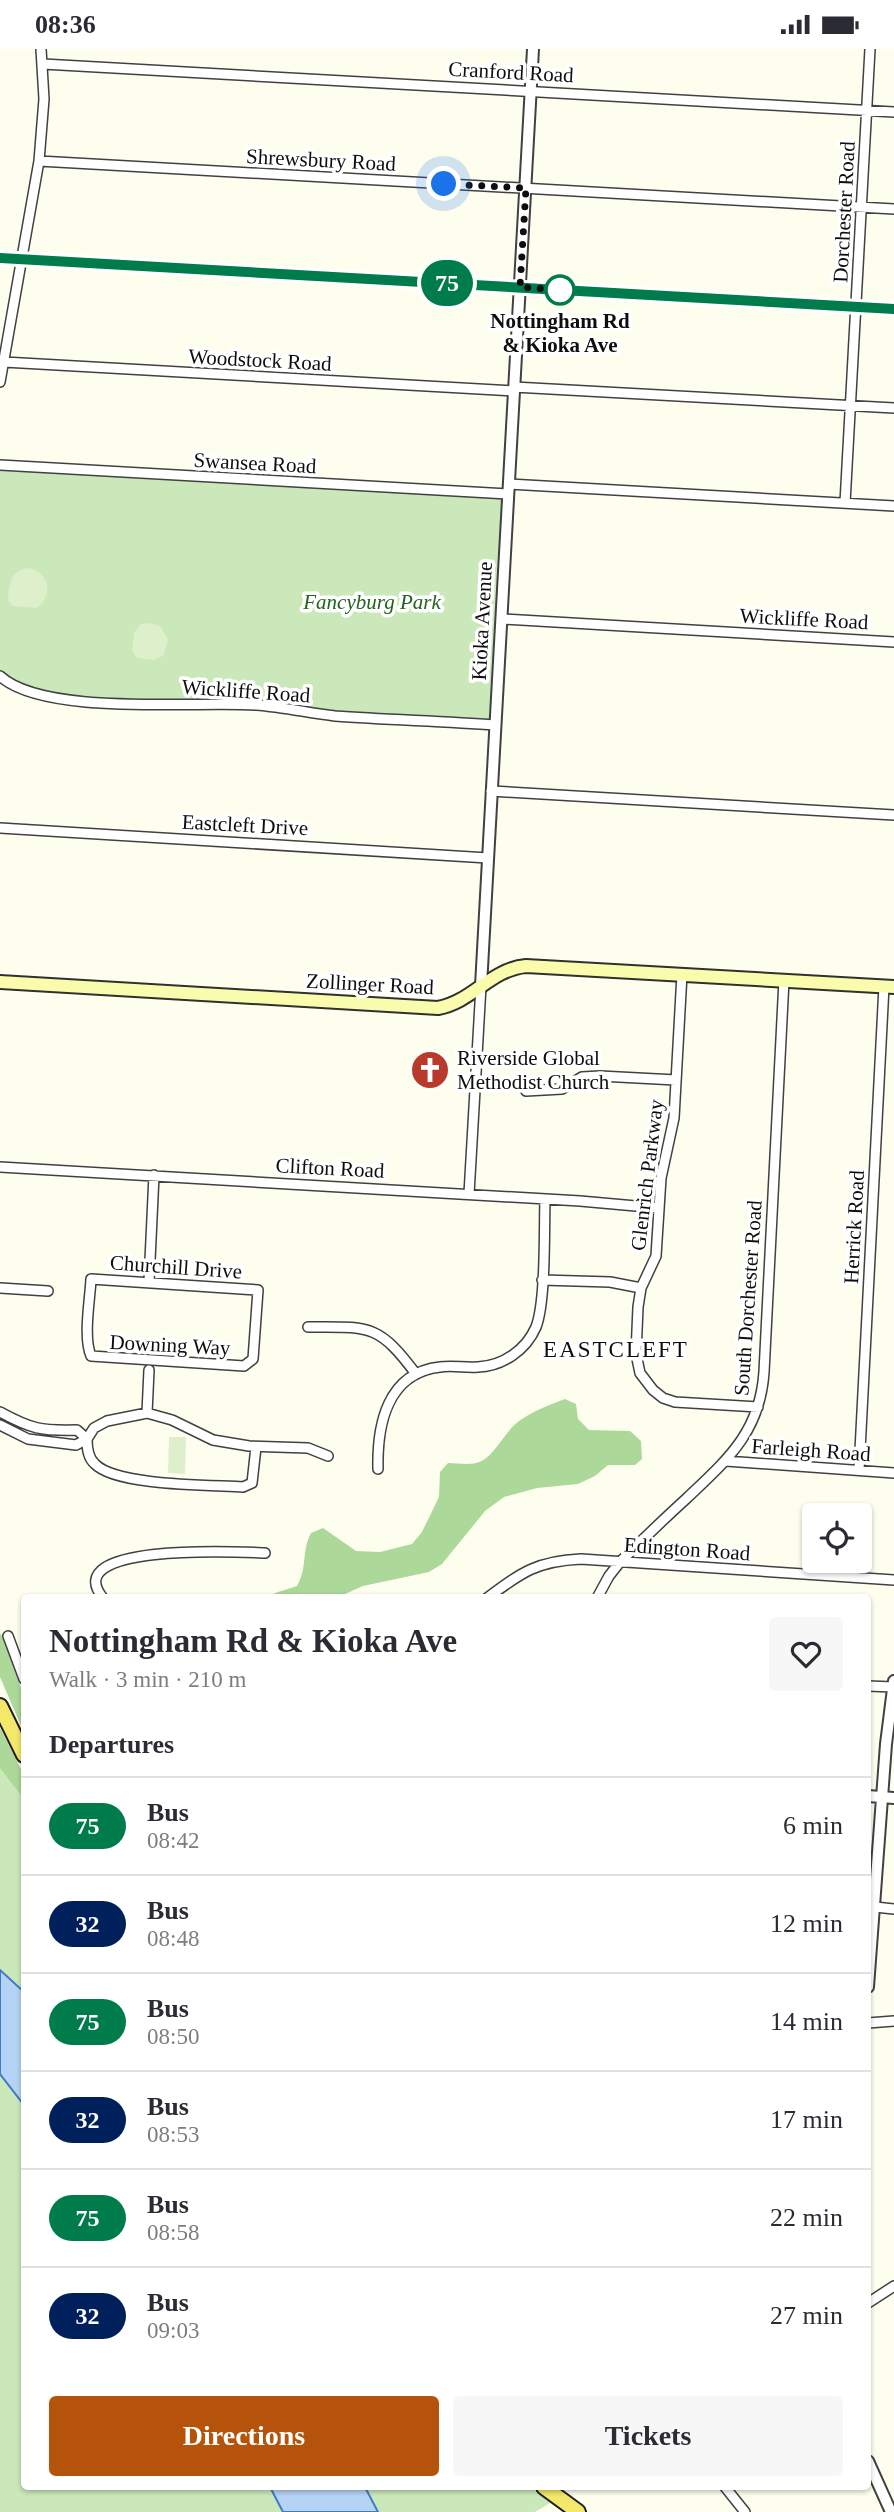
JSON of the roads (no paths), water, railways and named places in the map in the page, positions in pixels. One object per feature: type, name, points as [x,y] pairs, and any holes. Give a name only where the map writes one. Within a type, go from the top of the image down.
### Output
[{"type":"main road","name":"Zollinger Road","points":[[0,982],[438,1008],[457,1003],[505,970],[526,966],[889,986]]},
{"type":"main road","points":[[0,1706],[21,1745]]},
{"type":"main road","points":[[548,2490],[578,2512]]},
{"type":"street","points":[[0,382],[39,161],[44,99],[41,49]]},
{"type":"street","name":"Kioka Avenue","points":[[470,1194],[533,49]]},
{"type":"street","name":"Dorchester Road","points":[[845,503],[870,49]]},
{"type":"street","name":"Cranford Road","points":[[43,64],[894,112]]},
{"type":"street","name":"Shrewsbury Road","points":[[39,161],[894,209]]},
{"type":"street","points":[[0,258],[894,309]]},
{"type":"street","name":"Woodstock Road","points":[[4,362],[894,408]]},
{"type":"street","name":"Swansea Road","points":[[0,465],[894,506]]},
{"type":"street","name":"Wickliffe Road","points":[[503,619],[894,642]]},
{"type":"street","name":"Wickliffe Road","points":[[0,677],[39,697],[59,699],[245,705],[333,715],[495,725]]},
{"type":"street","points":[[492,791],[894,815]]},
{"type":"street","name":"Eastcleft Drive","points":[[0,828],[488,858]]},
{"type":"street","name":"Glenrich Parkway","points":[[682,974],[674,1118],[661,1178],[656,1256],[641,1288],[636,1354],[640,1373],[663,1398],[675,1402],[758,1407]]},
{"type":"street","name":"South Dorchester Road","points":[[599,1594],[620,1562],[736,1450],[754,1420],[758,1407],[764,1372],[784,980]]},
{"type":"street","name":"Herrick Road","points":[[859,1470],[889,986]]},
{"type":"street","points":[[526,1091],[562,1089],[582,1077],[591,1076],[676,1080]]},
{"type":"street","name":"Clifton Road","points":[[0,1167],[470,1194],[658,1208]]},
{"type":"street","points":[[149,1282],[155,1175]]},
{"type":"street","points":[[378,1469],[379,1429],[383,1415],[396,1392],[416,1374],[440,1366],[480,1367],[503,1361],[523,1347],[536,1326],[542,1280],[545,1199]]},
{"type":"street","name":"Churchill Drive","points":[[89,1354],[92,1279],[149,1282],[258,1290],[254,1353],[249,1364]]},
{"type":"street","points":[[542,1280],[610,1282],[641,1288]]},
{"type":"street","points":[[0,1288],[48,1291]]},
{"type":"street","points":[[308,1327],[351,1327],[374,1332],[394,1345],[416,1374]]},
{"type":"street","name":"Downing Way","points":[[89,1354],[97,1358],[239,1366],[249,1364]]},
{"type":"street","points":[[147,1413],[149,1370]]},
{"type":"street","points":[[0,1412],[28,1427],[53,1431],[76,1430],[87,1440]]},
{"type":"street","points":[[256,1447],[251,1483],[243,1487],[140,1480],[104,1471],[93,1464],[87,1440],[94,1427],[107,1421],[147,1413],[172,1420],[213,1440],[256,1447],[308,1448],[328,1456]]},
{"type":"street","points":[[0,1425],[28,1439],[43,1442],[76,1445],[87,1440]]},
{"type":"street","name":"Farleigh Road","points":[[726,1461],[894,1473]]},
{"type":"street","points":[[100,1594],[97,1590],[97,1575],[104,1566],[115,1562],[180,1552],[265,1553]]},
{"type":"street","name":"Edington Road","points":[[493,1594],[537,1565],[581,1559],[894,1580]]},
{"type":"street","points":[[8,1636],[21,1671]]},
{"type":"street","points":[[871,1686],[894,1685],[886,1744],[889,1797],[871,1953]]},
{"type":"street","points":[[871,1796],[889,1797]]},
{"type":"street","points":[[875,1907],[894,1909]]},
{"type":"street","points":[[871,2023],[894,2021]]},
{"type":"street","points":[[871,2301],[894,2286]]},
{"type":"street","points":[[871,2467],[891,2504]]},
{"type":"street","points":[[727,2490],[745,2512]]},
{"type":"water","points":[[0,1970],[21,1989],[21,2101],[0,2074]]},
{"type":"water","points":[[272,2490],[367,2490],[378,2512],[283,2512]]},
{"type":"place","name":"Nottingham Rd & Kioka Ave","points":[[560,290]]},
{"type":"place","name":"Riverside Global Methodist Church","points":[[430,1070]]},
{"type":"district","name":"EASTCLEFT","points":[[616,1349]]},
{"type":"park label","name":"Fancyburg Park","points":[[372,602]]}]
